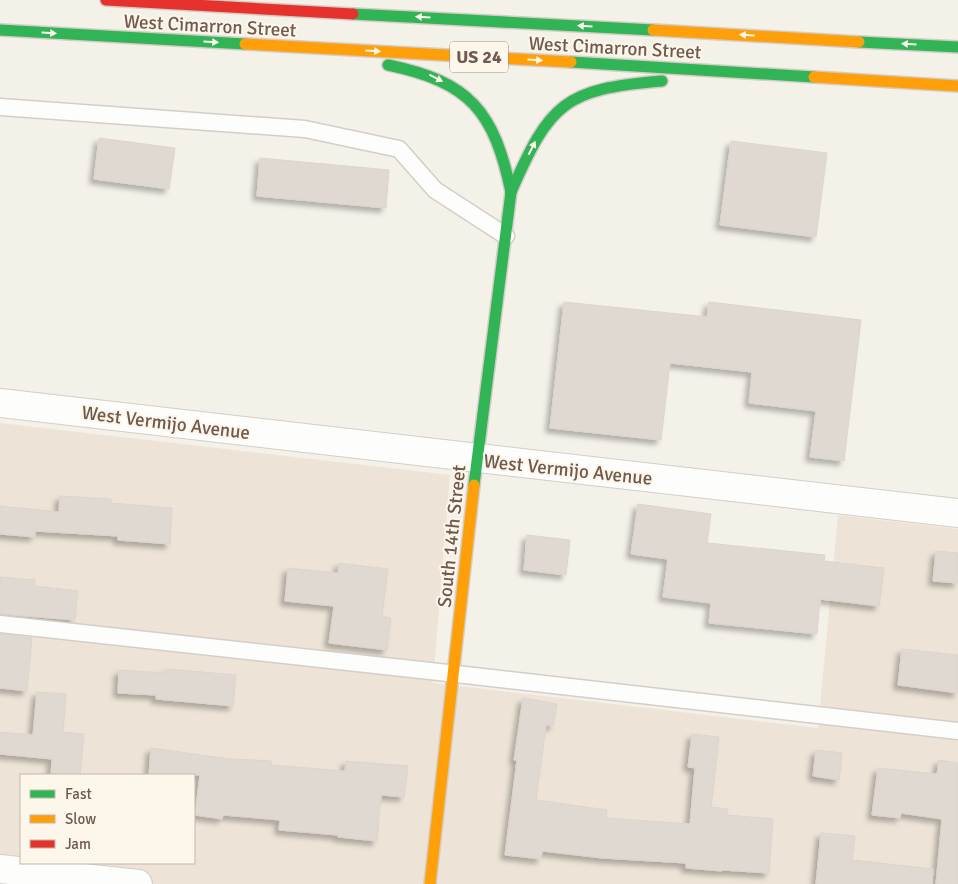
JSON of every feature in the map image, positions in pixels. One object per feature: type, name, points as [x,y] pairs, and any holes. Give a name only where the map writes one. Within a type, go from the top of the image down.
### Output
[{"type":"main road","name":"West Cimarron Street","points":[[106,0],[958,47]]},
{"type":"main road","name":"West Cimarron Street","points":[[0,30],[958,86]]},
{"type":"main road","points":[[251,44],[428,74],[453,87],[470,99],[482,113],[501,152],[507,169],[511,192]]},
{"type":"main road","points":[[690,80],[815,77]]},
{"type":"main road","points":[[511,192],[540,133],[552,116],[566,103],[590,92],[619,85],[670,81]]},
{"type":"main road","name":"South 14th Street","points":[[430,884],[477,459],[511,192]]},
{"type":"street","name":"West Vermijo Avenue","points":[[0,403],[958,513]]},
{"type":"street","points":[[0,869],[138,884]]},
{"type":"lane","points":[[0,106],[305,129],[399,149],[435,190],[506,236]]},
{"type":"lane","points":[[0,624],[958,731]]},
{"type":"shaded area","points":[[0,423],[450,475],[433,683],[818,728],[838,515],[958,529],[958,884],[0,884]]},
{"type":"building","points":[[99,138],[175,148],[169,189],[94,179]]},
{"type":"building","points":[[731,141],[827,153],[816,237],[720,225]]},
{"type":"building","points":[[260,158],[389,170],[386,208],[257,196]]},
{"type":"building","points":[[564,302],[707,317],[709,302],[861,320],[844,461],[810,457],[816,411],[749,403],[752,372],[670,363],[661,440],[550,428]]},
{"type":"building","points":[[60,496],[111,499],[111,503],[172,508],[170,544],[118,540],[118,536],[35,531],[35,537],[0,534],[0,506],[59,512]]},
{"type":"building","points":[[638,504],[711,514],[707,543],[825,555],[824,561],[884,568],[879,606],[820,599],[817,634],[709,623],[711,603],[663,597],[668,559],[631,554]]},
{"type":"building","points":[[527,535],[570,540],[566,575],[524,570]]},
{"type":"building","points":[[936,551],[958,553],[958,583],[933,581]]},
{"type":"building","points":[[339,563],[388,569],[382,616],[391,618],[387,650],[329,643],[334,606],[285,601],[288,568],[338,573]]},
{"type":"building","points":[[0,577],[35,580],[34,586],[78,591],[75,620],[0,614]]},
{"type":"building","points":[[0,634],[32,638],[27,691],[0,688]]},
{"type":"building","points":[[902,649],[958,655],[958,693],[898,685]]},
{"type":"building","points":[[167,669],[236,675],[233,706],[156,699],[156,695],[118,693],[119,670],[167,673]]},
{"type":"building","points":[[37,692],[66,694],[63,732],[84,734],[80,774],[51,774],[52,759],[0,754],[0,732],[33,735]]},
{"type":"building","points":[[523,698],[557,704],[553,726],[546,725],[536,800],[607,810],[606,818],[690,824],[695,768],[688,767],[692,734],[719,737],[711,807],[728,809],[727,815],[773,819],[769,873],[686,868],[686,863],[602,858],[542,851],[541,859],[505,855],[517,760],[514,760]]},
{"type":"building","points":[[151,748],[237,760],[271,761],[271,765],[345,771],[346,761],[408,766],[404,797],[381,795],[377,841],[338,837],[338,835],[279,830],[280,820],[223,815],[222,819],[195,815],[200,775],[149,774]]},
{"type":"building","points":[[816,750],[842,753],[839,780],[813,776]]},
{"type":"building","points":[[939,760],[958,763],[958,884],[936,884],[942,819],[901,813],[900,818],[872,815],[878,768],[937,774]]},
{"type":"building","points":[[821,833],[855,836],[852,860],[933,869],[932,884],[816,884]]},
{"type":"traffic: fast","points":[[353,14],[653,30]]},
{"type":"traffic: fast","points":[[0,30],[245,44]]},
{"type":"traffic: fast","points":[[859,42],[958,47]]},
{"type":"traffic: fast","points":[[571,62],[814,77]]},
{"type":"traffic: fast","points":[[388,65],[416,72],[439,81],[458,91],[474,104],[496,140],[511,192]]},
{"type":"traffic: fast","points":[[511,192],[537,138],[550,120],[564,106],[581,96],[603,89],[662,81]]},
{"type":"traffic: fast","points":[[474,485],[511,192]]},
{"type":"traffic: slow","points":[[653,30],[859,42]]},
{"type":"traffic: slow","points":[[245,44],[571,62]]},
{"type":"traffic: slow","points":[[814,77],[958,86]]},
{"type":"traffic: slow","points":[[430,884],[474,485]]},
{"type":"traffic: jam","points":[[106,0],[353,14]]}]
